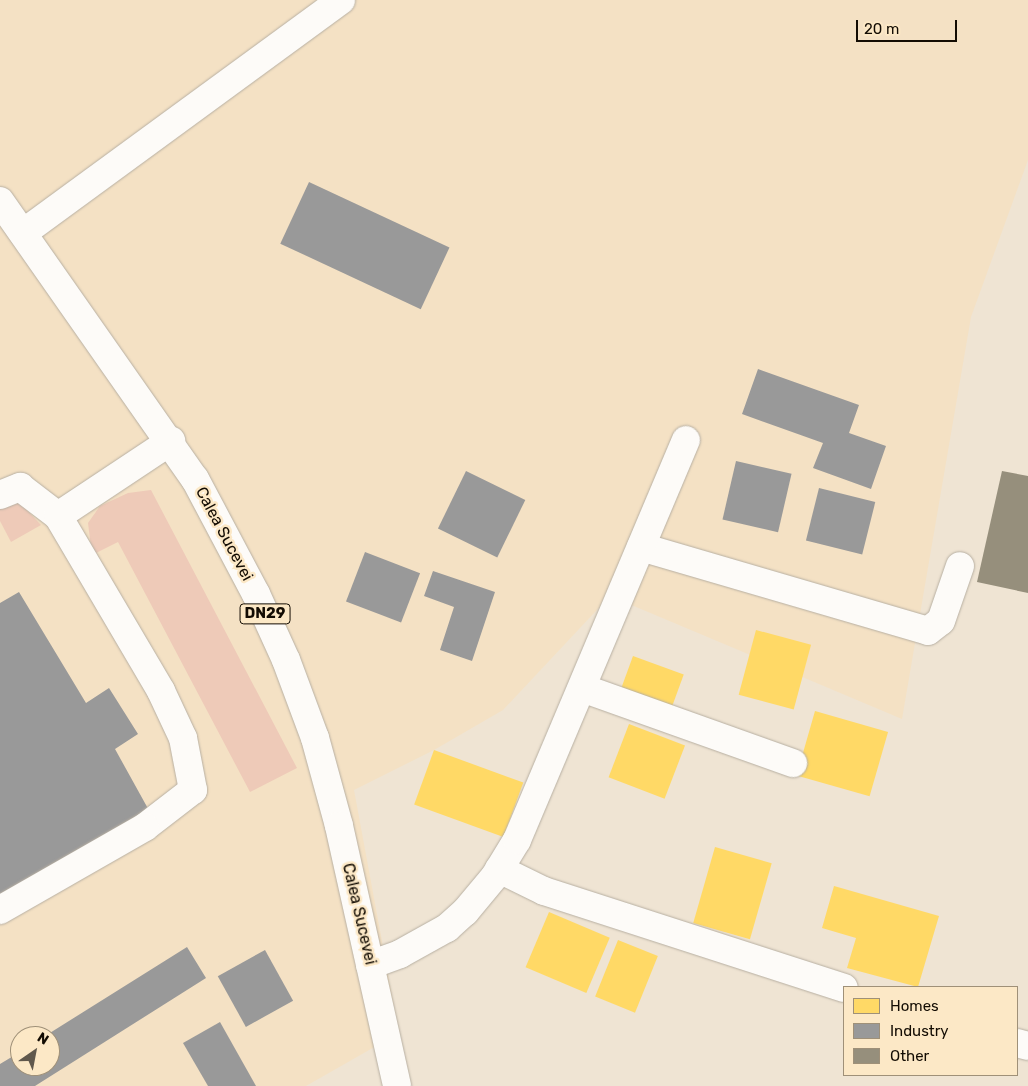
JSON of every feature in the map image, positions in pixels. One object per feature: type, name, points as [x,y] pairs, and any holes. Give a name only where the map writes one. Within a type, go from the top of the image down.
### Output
[{"type":"main road","points":[[23,233],[341,0]]},
{"type":"main road","name":"Calea Sucevei","points":[[0,201],[171,442],[216,516],[286,660],[315,738],[397,1086]]},
{"type":"main road","points":[[370,965],[400,954],[447,928],[465,912],[499,869],[533,806],[686,440]]},
{"type":"main road","points":[[58,516],[171,442]]},
{"type":"main road","points":[[0,495],[20,487],[58,516],[160,691],[183,738],[193,790],[145,827],[0,910]]},
{"type":"main road","points":[[641,547],[928,632],[941,621],[960,566]]},
{"type":"main road","points":[[582,688],[793,763]]},
{"type":"main road","points":[[499,869],[544,891],[843,988]]},
{"type":"shaded area","points":[[0,0],[1028,0],[1028,160],[971,317],[902,719],[610,596],[503,710],[434,750],[354,790],[399,1033],[306,1086],[0,1086]]},
{"type":"shaded area","points":[[151,490],[297,768],[250,792],[118,542],[92,555],[88,523],[100,506],[128,493]]},
{"type":"shaded area","points":[[20,503],[41,525],[11,542],[0,521],[0,508]]},
{"type":"building: Homes","points":[[756,630],[811,645],[794,709],[739,695]]},
{"type":"building: Homes","points":[[633,656],[684,674],[669,716],[618,697]]},
{"type":"building: Homes","points":[[815,711],[888,732],[870,796],[797,775]]},
{"type":"building: Homes","points":[[629,724],[685,746],[665,799],[609,777]]},
{"type":"building: Homes","points":[[434,750],[523,782],[503,837],[414,805]]},
{"type":"building: Homes","points":[[715,847],[772,863],[750,939],[693,923]]},
{"type":"building: Homes","points":[[834,886],[939,916],[918,986],[847,968],[856,938],[822,928]]},
{"type":"building: Homes","points":[[549,912],[610,938],[586,993],[526,967]]},
{"type":"building: Homes","points":[[618,940],[658,956],[635,1013],[595,997]]},
{"type":"building: Industry","points":[[309,182],[449,248],[421,309],[280,244]]},
{"type":"building: Industry","points":[[758,369],[859,405],[849,433],[886,446],[871,489],[813,468],[823,443],[742,414]]},
{"type":"building: Industry","points":[[736,461],[792,474],[778,532],[723,519]]},
{"type":"building: Industry","points":[[466,471],[525,500],[497,557],[438,529]]},
{"type":"building: Industry","points":[[819,488],[875,502],[862,554],[806,540]]},
{"type":"building: Industry","points":[[365,552],[420,573],[401,623],[346,601]]},
{"type":"building: Industry","points":[[433,571],[495,592],[472,661],[440,650],[454,607],[424,596]]},
{"type":"building: Industry","points":[[19,592],[86,703],[109,688],[138,734],[115,749],[151,814],[0,905],[0,603]]},
{"type":"building: Industry","points":[[187,947],[206,978],[60,1070],[60,1027]]},
{"type":"building: Industry","points":[[265,950],[293,1001],[246,1027],[218,976]]},
{"type":"building: Industry","points":[[220,1022],[256,1086],[208,1086],[183,1043]]},
{"type":"building: Industry","points":[[10,1058],[10,1076],[51,1076],[35,1086],[0,1086],[0,1064]]},
{"type":"building: Other","points":[[1002,471],[1028,476],[1028,593],[977,582]]}]
